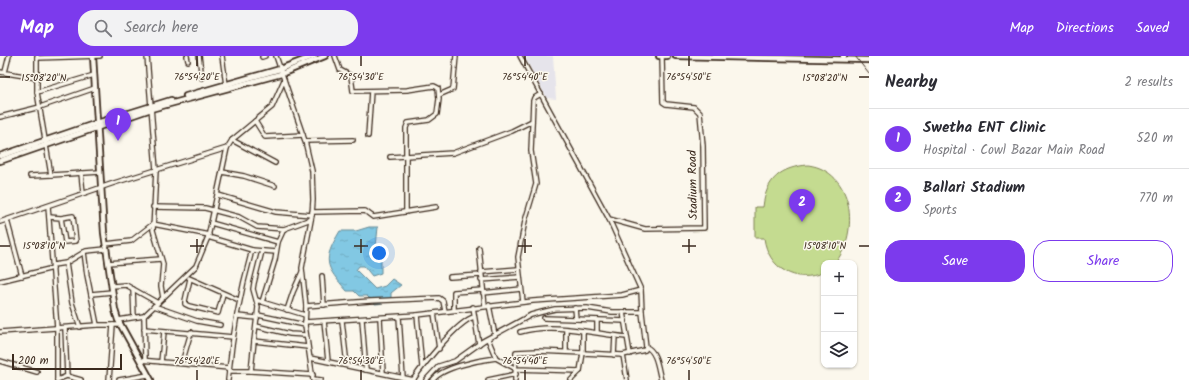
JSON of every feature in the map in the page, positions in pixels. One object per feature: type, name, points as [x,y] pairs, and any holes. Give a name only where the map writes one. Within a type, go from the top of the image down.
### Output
[{"type":"street","points":[[5,72],[9,56]]},
{"type":"street","points":[[51,175],[44,143],[37,92],[37,57],[100,56]]},
{"type":"street","points":[[147,56],[156,170],[153,224],[163,264],[161,286],[163,298]]},
{"type":"street","points":[[187,56],[188,62]]},
{"type":"street","points":[[199,56],[202,78]]},
{"type":"street","points":[[222,56],[227,86]]},
{"type":"street","points":[[277,56],[280,71],[306,141],[312,170],[313,200],[302,272],[287,310]]},
{"type":"street","points":[[280,71],[314,56]]},
{"type":"street","points":[[0,156],[44,143],[151,107],[280,71],[325,56]]},
{"type":"street","points":[[335,56],[340,70],[351,76],[353,91],[407,90],[434,86],[438,88],[438,110],[434,118],[408,123],[406,128],[406,212]]},
{"type":"street","points":[[439,95],[454,89],[456,56]]},
{"type":"street","points":[[520,56],[609,219],[641,290],[646,347]]},
{"type":"street","points":[[661,56],[667,56]]},
{"type":"street","name":"Stadium Road","points":[[609,219],[645,229],[704,228],[703,146],[700,113],[694,107],[666,104],[663,102],[661,56]]},
{"type":"street","points":[[676,56],[869,60]]},
{"type":"street","points":[[93,57],[101,187],[106,246],[112,289],[119,323],[143,360],[151,380]]},
{"type":"street","points":[[0,72],[37,78]]},
{"type":"street","points":[[37,92],[94,75]]},
{"type":"street","points":[[0,332],[113,325],[134,317],[144,316],[156,304],[188,278],[200,259],[208,236],[213,210],[218,195],[226,148],[232,140],[272,107],[284,80]]},
{"type":"street","points":[[0,117],[40,107],[95,88]]},
{"type":"street","points":[[368,136],[371,91]]},
{"type":"street","points":[[523,302],[518,269],[522,232],[536,184],[531,151],[532,121],[534,98],[540,94]]},
{"type":"street","points":[[255,121],[265,137],[303,135]]},
{"type":"street","points":[[390,157],[453,153],[532,121]]},
{"type":"street","points":[[232,140],[276,163]]},
{"type":"street","points":[[306,141],[353,140]]},
{"type":"street","points":[[0,161],[44,143]]},
{"type":"street","points":[[0,222],[101,187],[226,148]]},
{"type":"street","points":[[30,176],[100,172]]},
{"type":"street","points":[[222,172],[244,176],[275,186]]},
{"type":"street","points":[[81,173],[83,193]]},
{"type":"street","points":[[218,195],[276,212],[311,215],[365,211],[373,217],[436,207]]},
{"type":"street","points":[[48,206],[53,266],[57,380],[67,376],[81,380]]},
{"type":"street","points":[[153,207],[183,207],[213,210],[239,217],[257,227],[284,229],[311,215]]},
{"type":"street","points":[[49,217],[61,218],[73,216],[76,241],[64,241],[61,218]]},
{"type":"street","points":[[7,220],[22,276]]},
{"type":"street","points":[[211,223],[278,242]]},
{"type":"street","points":[[0,281],[66,263],[84,252],[130,241],[153,224],[208,236],[252,250],[276,252]]},
{"type":"street","points":[[262,302],[278,242],[284,229]]},
{"type":"street","points":[[479,248],[481,280],[485,306]]},
{"type":"street","points":[[228,380],[239,300],[252,250]]},
{"type":"street","points":[[251,371],[257,316],[257,300],[254,294],[254,283],[262,251]]},
{"type":"street","points":[[84,252],[98,325]]},
{"type":"street","points":[[108,264],[162,259]]},
{"type":"street","points":[[66,263],[72,303],[80,327]]},
{"type":"street","points":[[450,277],[518,269]]},
{"type":"street","points":[[302,272],[306,306],[306,335],[313,378]]},
{"type":"street","points":[[322,276],[324,305]]},
{"type":"street","points":[[481,280],[520,277]]},
{"type":"street","points":[[188,278],[185,300],[187,306],[218,313],[223,294]]},
{"type":"street","points":[[188,278],[239,300]]},
{"type":"street","points":[[91,294],[126,285],[156,304],[197,321],[220,325]]},
{"type":"street","points":[[133,289],[134,317]]},
{"type":"street","points":[[454,309],[454,292],[483,292],[522,289]]},
{"type":"street","points":[[237,316],[257,316],[305,324],[324,321],[362,320],[417,315],[489,305],[622,295],[641,290]]},
{"type":"street","points":[[306,306],[439,298],[443,301],[445,311]]},
{"type":"street","points":[[257,300],[305,315]]},
{"type":"street","points":[[489,305],[495,335]]},
{"type":"street","points":[[473,307],[479,344]]},
{"type":"street","points":[[426,380],[439,366],[455,361],[479,344],[531,315],[555,309],[575,308],[642,312]]},
{"type":"street","points":[[575,308],[576,319]]},
{"type":"street","points":[[623,312],[630,354]]},
{"type":"street","points":[[434,313],[439,349]]},
{"type":"street","points":[[417,315],[422,367]]},
{"type":"street","points":[[143,360],[144,316]]},
{"type":"street","points":[[399,316],[403,378]]},
{"type":"street","points":[[310,358],[413,380],[422,367],[462,325],[474,317]]},
{"type":"street","points":[[380,318],[383,373]]},
{"type":"street","points":[[544,318],[625,321]]},
{"type":"street","points":[[362,320],[366,370]]},
{"type":"street","points":[[597,320],[597,332]]},
{"type":"street","points":[[324,321],[328,361]]},
{"type":"street","points":[[342,321],[347,366]]},
{"type":"street","points":[[109,380],[113,325]]},
{"type":"street","points":[[256,326],[290,334],[306,335]]},
{"type":"street","points":[[65,328],[67,376]]},
{"type":"street","points":[[144,330],[190,332],[233,337]]},
{"type":"street","points":[[520,332],[532,330],[566,330],[597,332],[628,337]]},
{"type":"street","points":[[566,330],[566,352]]},
{"type":"street","points":[[571,380],[580,371],[583,353],[583,331]]},
{"type":"street","points":[[161,362],[164,332]]},
{"type":"street","points":[[182,363],[190,332]]},
{"type":"street","points":[[614,355],[615,336]]},
{"type":"street","points":[[488,339],[496,358],[516,371]]},
{"type":"street","points":[[254,341],[308,347]]},
{"type":"street","points":[[515,380],[515,354],[518,352],[566,352],[624,355],[641,351],[646,347]]},
{"type":"street","points":[[646,347],[650,348],[654,355],[661,380]]},
{"type":"street","points":[[624,355],[627,380]]},
{"type":"street","points":[[433,380],[440,373],[450,369],[496,358]]},
{"type":"street","points":[[143,360],[306,375],[321,380]]},
{"type":"street","points":[[0,361],[37,372]]},
{"type":"street","points":[[488,380],[516,371],[580,371]]},
{"type":"street","points":[[293,380],[294,374]]},
{"type":"street","points":[[119,380],[148,375]]},
{"type":"street","points":[[306,375],[306,380]]},
{"type":"shaded area","points":[[524,56],[553,56],[556,99],[547,98]]},
{"type":"green space","points":[[808,165],[823,170],[835,179],[843,191],[848,205],[850,220],[848,236],[843,250],[837,260],[821,260],[821,273],[814,276],[794,275],[785,271],[771,258],[764,238],[755,238],[755,207],[763,207],[768,189],[776,176],[790,168]]},
{"type":"water","points":[[369,227],[378,227],[376,247],[381,252],[381,273],[372,276],[364,266],[359,266],[356,270],[375,289],[385,286],[392,279],[401,285],[391,293],[391,298],[377,304],[375,304],[367,296],[359,296],[354,291],[347,291],[334,275],[328,263],[330,250],[340,231],[356,231]]},
{"type":"railway","points":[[855,56],[869,74]]},
{"type":"place","name":"Swetha ENT Clinic","points":[[118,141]]},
{"type":"place","name":"Ballari Stadium","points":[[802,222]]}]
